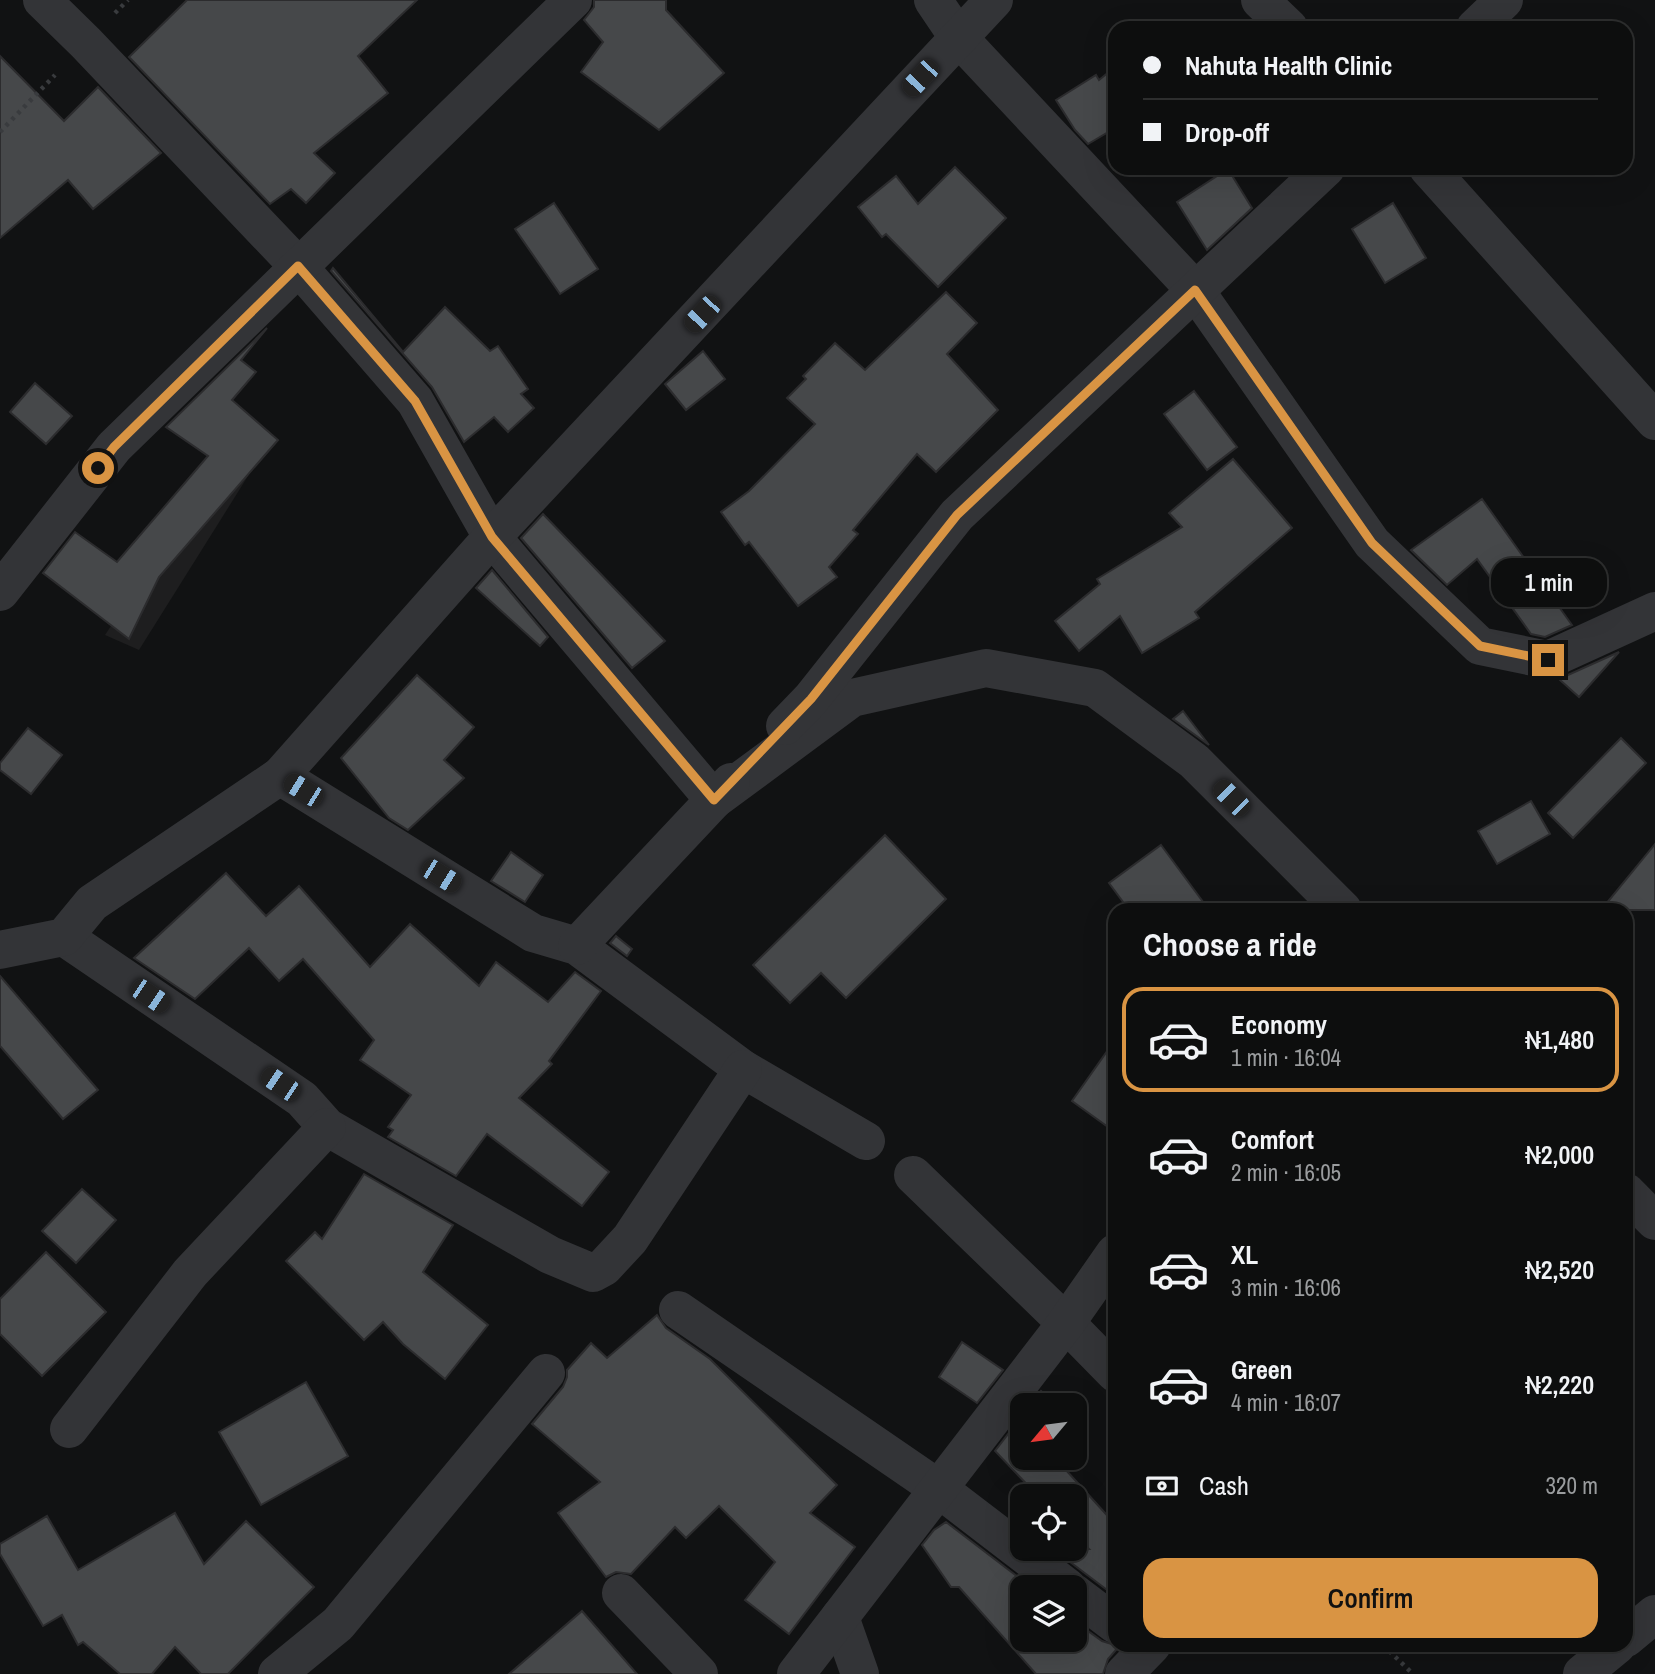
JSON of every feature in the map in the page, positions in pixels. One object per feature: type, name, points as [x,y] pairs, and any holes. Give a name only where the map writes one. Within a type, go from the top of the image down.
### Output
[{"type":"street","points":[[42,0],[298,266],[415,401],[492,537],[714,800]]},
{"type":"street","points":[[0,592],[114,447],[573,0]]},
{"type":"street","points":[[933,0],[958,37],[1195,290],[1372,543],[1480,646],[1548,660],[1655,611]]},
{"type":"street","points":[[0,950],[64,937],[92,904],[280,776],[492,537],[994,0]]},
{"type":"street","points":[[1260,0],[1282,21]]},
{"type":"street","points":[[1482,21],[1504,0]]},
{"type":"street","points":[[577,946],[811,699],[957,515],[1318,175]]},
{"type":"street","points":[[1434,175],[1655,421]]},
{"type":"street","points":[[714,800],[852,698],[986,668],[1096,688],[1194,761],[1336,903]]},
{"type":"street","points":[[280,776],[533,933],[577,946],[743,1069],[866,1140]]},
{"type":"street","points":[[64,937],[302,1099],[327,1127],[550,1255],[593,1273],[604,1267],[630,1239],[743,1069]]},
{"type":"street","points":[[69,1429],[190,1273],[327,1127]]},
{"type":"street","points":[[913,1175],[1108,1366]]},
{"type":"street","points":[[1633,1199],[1655,1222]]},
{"type":"street","points":[[796,1674],[1066,1323],[1108,1263]]},
{"type":"street","points":[[678,1310],[939,1489],[1051,1575]]},
{"type":"street","points":[[277,1674],[338,1624],[546,1373]]},
{"type":"street","points":[[621,1593],[699,1674]]},
{"type":"street","points":[[1087,1603],[1108,1619]]},
{"type":"street","points":[[1633,1632],[1655,1614]]},
{"type":"street","points":[[840,1617],[860,1674]]},
{"type":"street","points":[[1582,1674],[1609,1652]]},
{"type":"path","points":[[1390,1652],[1413,1674]]},
{"type":"shaded area","points":[[242,427],[265,449],[139,650],[105,635]]},
{"type":"building","points":[[187,0],[417,0],[358,56],[388,93],[314,153],[335,173],[306,203],[291,189],[270,204],[129,57]]},
{"type":"building","points":[[594,0],[666,0],[666,10],[724,73],[659,130],[581,72],[603,42],[584,20],[594,7]]},
{"type":"building","points":[[0,56],[64,121],[98,87],[161,153],[93,209],[68,180],[0,238]]},
{"type":"building","points":[[1108,73],[1108,132],[1088,144],[1075,130],[1056,100],[1096,75],[1099,80]]},
{"type":"building","points":[[955,167],[1006,218],[938,287],[886,234],[882,237],[858,207],[896,176],[918,204]]},
{"type":"building","points":[[1219,175],[1232,175],[1252,208],[1207,250],[1177,202]]},
{"type":"building","points":[[554,203],[598,269],[560,294],[515,229]]},
{"type":"building","points":[[1393,203],[1426,258],[1385,283],[1352,229]]},
{"type":"building","points":[[333,268],[403,352],[445,307],[490,351],[498,346],[528,389],[521,394],[534,408],[508,432],[494,417],[464,442],[432,387],[331,271]]},
{"type":"building","points":[[946,292],[977,323],[947,354],[998,410],[936,472],[917,454],[853,530],[858,534],[829,567],[837,577],[798,606],[749,542],[745,545],[721,512],[749,491],[815,424],[787,398],[806,379],[803,376],[835,343],[865,370]]},
{"type":"building","points":[[267,328],[241,360],[256,372],[232,400],[278,440],[159,577],[129,639],[43,573],[75,532],[117,562],[208,456],[166,427]]},
{"type":"building","points":[[703,351],[725,379],[686,410],[665,384]]},
{"type":"building","points":[[35,383],[72,416],[46,444],[10,412]]},
{"type":"building","points":[[1194,391],[1237,447],[1207,470],[1164,414]]},
{"type":"building","points":[[1233,459],[1292,528],[1195,612],[1199,618],[1142,653],[1120,616],[1079,651],[1055,621],[1100,584],[1097,579],[1182,527],[1169,513]]},
{"type":"building","points":[[1482,499],[1572,625],[1545,637],[1531,634],[1477,559],[1447,585],[1411,550]]},
{"type":"building","points":[[543,514],[665,641],[632,668],[521,538]]},
{"type":"building","points":[[492,570],[548,637],[540,646],[476,588]]},
{"type":"building","points":[[1619,652],[1579,697],[1559,679]]},
{"type":"building","points":[[417,675],[474,727],[444,760],[464,778],[408,830],[389,818],[341,758]]},
{"type":"building","points":[[1183,711],[1209,745],[1173,719]]},
{"type":"building","points":[[28,728],[62,755],[31,794],[0,770],[0,763]]},
{"type":"building","points":[[1621,738],[1646,763],[1573,838],[1548,813]]},
{"type":"building","points":[[1531,801],[1550,834],[1497,864],[1478,831]]},
{"type":"building","points":[[885,835],[946,899],[846,998],[821,973],[790,1003],[753,965]]},
{"type":"building","points":[[1655,844],[1655,910],[1633,910],[1633,903],[1607,903]]},
{"type":"building","points":[[1161,845],[1204,903],[1124,903],[1109,883]]},
{"type":"building","points":[[511,852],[543,875],[525,902],[491,881]]},
{"type":"building","points":[[226,873],[266,916],[299,886],[370,967],[410,924],[479,986],[496,962],[548,1002],[575,972],[601,991],[549,1061],[552,1064],[519,1098],[609,1172],[582,1206],[487,1134],[456,1176],[388,1137],[393,1130],[388,1127],[411,1095],[360,1060],[374,1040],[303,959],[279,981],[249,948],[195,999],[134,958]]},
{"type":"building","points":[[616,936],[632,949],[627,956],[610,943]]},
{"type":"building","points":[[0,976],[98,1090],[63,1119],[0,1046]]},
{"type":"building","points":[[1108,1050],[1108,1127],[1072,1101]]},
{"type":"building","points":[[364,1174],[453,1225],[423,1272],[488,1325],[445,1379],[403,1344],[383,1322],[364,1340],[286,1261],[315,1232],[322,1239]]},
{"type":"building","points":[[82,1189],[116,1220],[76,1263],[42,1231]]},
{"type":"building","points":[[46,1252],[106,1312],[42,1376],[0,1334],[0,1299]]},
{"type":"building","points":[[657,1315],[666,1328],[710,1359],[837,1485],[810,1513],[855,1547],[789,1634],[745,1600],[775,1562],[719,1506],[686,1538],[675,1527],[631,1574],[616,1572],[606,1577],[558,1513],[600,1482],[532,1424],[563,1387],[567,1370],[591,1343],[607,1358]]},
{"type":"building","points":[[962,1342],[1003,1370],[977,1403],[939,1377]]},
{"type":"building","points":[[306,1382],[348,1456],[261,1505],[219,1432]]},
{"type":"building","points":[[1010,1432],[1010,1467],[995,1451]]},
{"type":"building","points":[[1013,1470],[1066,1470],[1079,1484],[1027,1484]]},
{"type":"building","points":[[1087,1493],[1108,1516],[1108,1591],[1069,1561],[1087,1561]]},
{"type":"building","points":[[175,1513],[204,1564],[246,1521],[314,1587],[228,1674],[201,1674],[175,1647],[152,1674],[120,1674],[83,1642],[78,1645],[62,1615],[43,1626],[0,1554],[0,1544],[47,1516],[78,1570]]},
{"type":"building","points":[[946,1522],[1015,1575],[1010,1575],[1010,1645],[959,1587],[951,1587],[922,1545],[934,1530]]},
{"type":"building","points":[[582,1611],[637,1674],[509,1674]]},
{"type":"building","points":[[1087,1630],[1108,1643],[1108,1652],[1114,1652],[1108,1659],[1103,1674],[1036,1674],[1017,1652],[1087,1652]]},
{"type":"route","points":[[98,468],[114,447],[298,266],[415,401],[492,537],[714,800],[811,699],[957,515],[1195,290],[1372,543],[1480,646],[1548,660]]}]
